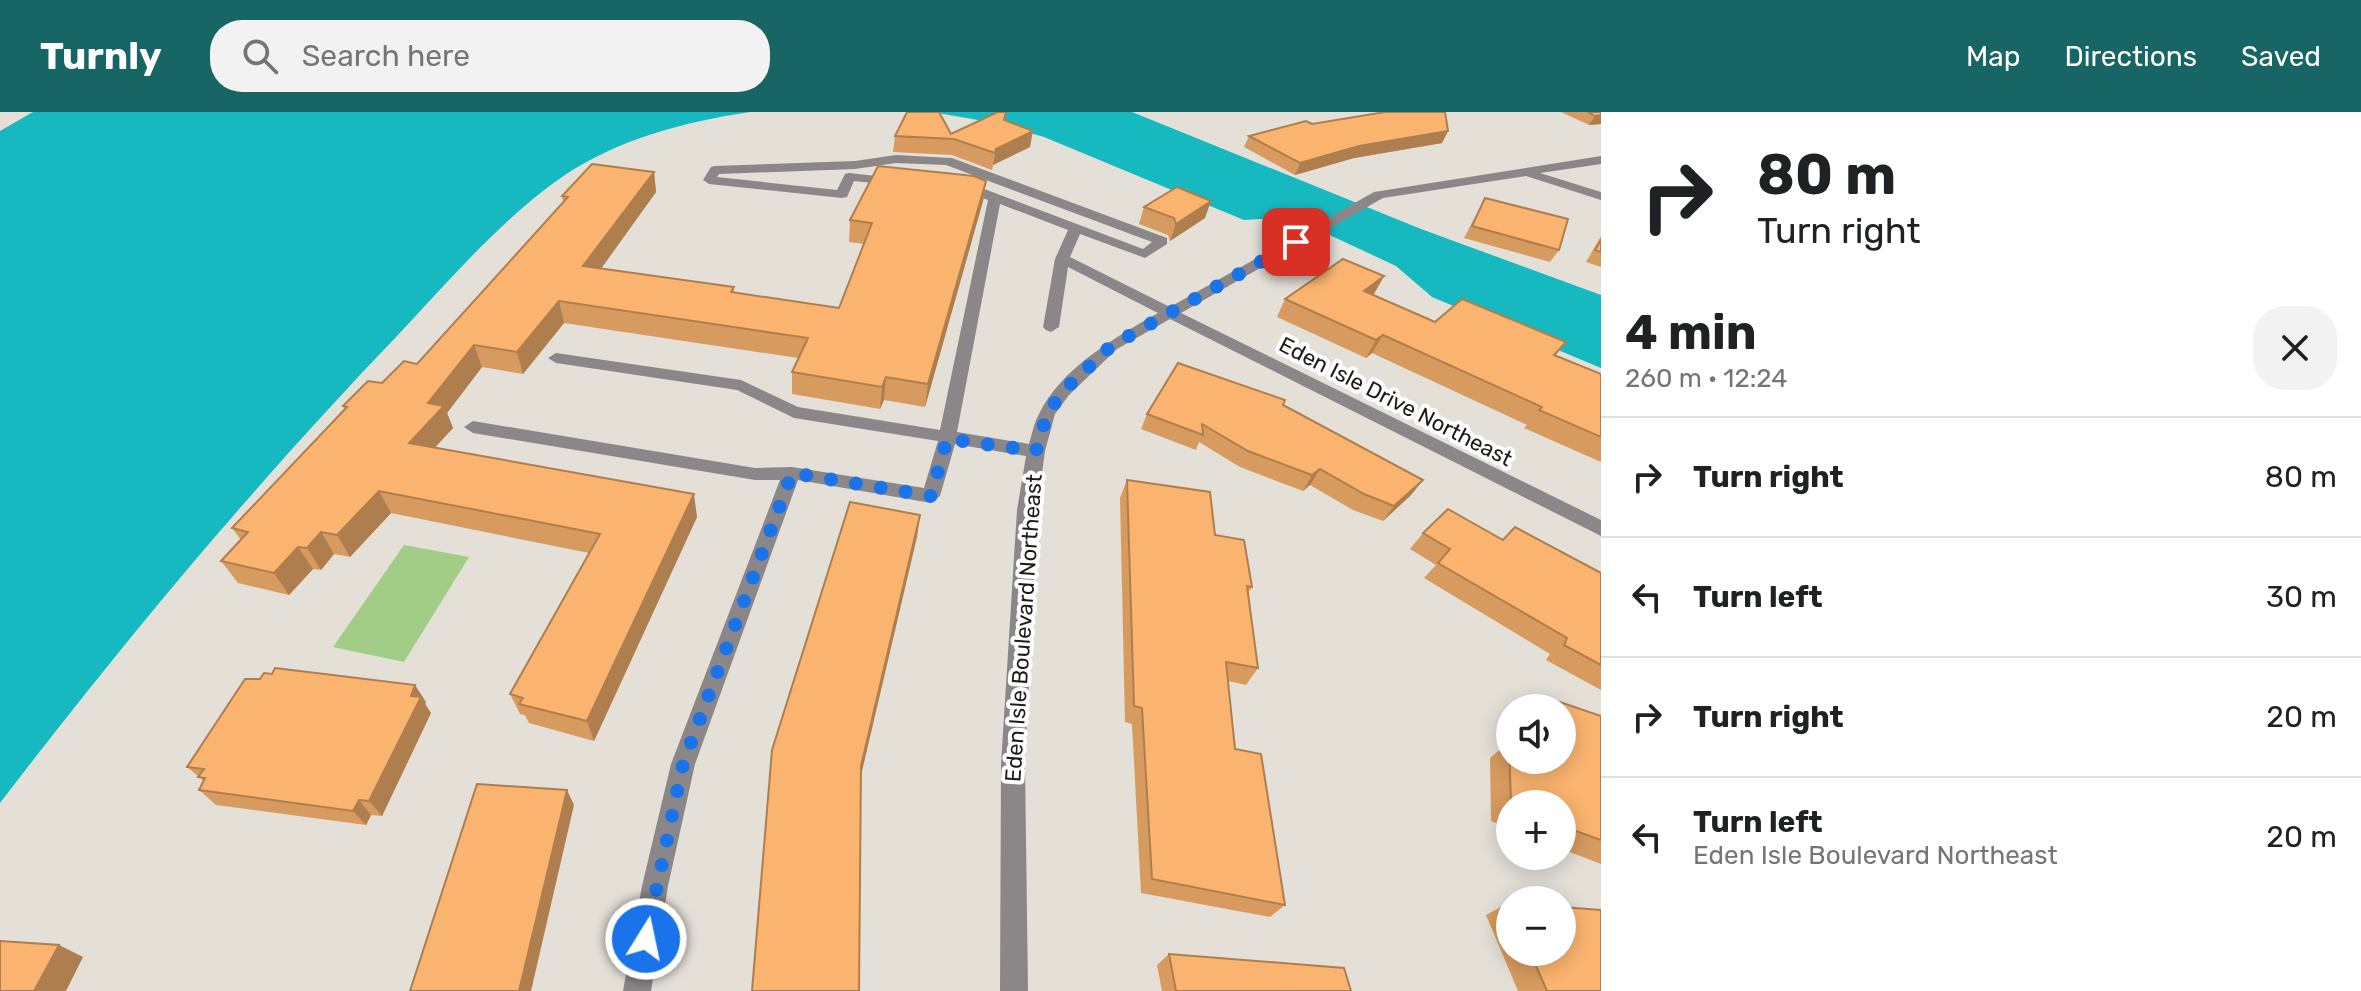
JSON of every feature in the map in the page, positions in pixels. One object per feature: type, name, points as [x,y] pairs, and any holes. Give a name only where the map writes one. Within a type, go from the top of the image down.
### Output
[{"type":"street","points":[[852,171],[842,194],[709,180],[715,170],[852,171],[974,190],[1145,254],[1162,241],[948,161],[896,159],[852,171]]},
{"type":"street","name":"Eden Isle Boulevard Northeast","points":[[1014,991],[1013,764],[1023,566],[1036,451],[1047,414],[1063,391],[1111,346],[1379,195],[1601,160]]},
{"type":"street","points":[[1527,173],[1601,196]]},
{"type":"street","points":[[473,427],[755,474],[792,473],[931,496],[947,439],[995,196]]},
{"type":"street","points":[[1051,327],[1062,259],[1077,226]]},
{"type":"street","name":"Eden Isle Drive Northeast","points":[[1062,259],[1601,529]]},
{"type":"street","points":[[556,358],[741,385],[794,412],[1036,451]]},
{"type":"street","points":[[637,991],[655,886],[683,764],[792,473]]},
{"type":"green space","points":[[404,545],[469,557],[404,662],[333,647]]},
{"type":"water","points":[[33,112],[750,112],[676,127],[629,142],[562,177],[517,212],[455,274],[241,506],[94,683],[0,803],[0,131]]},
{"type":"water","points":[[932,112],[1132,112],[1421,229],[1601,295],[1601,368],[1432,297],[1396,266],[1291,217],[1244,220],[1044,137],[995,123]]},
{"type":"building","points":[[907,112],[939,112],[951,134],[998,112],[1006,112],[1004,120],[1033,131],[996,149],[995,153],[954,139],[895,136]]},
{"type":"building","points":[[1385,112],[1445,112],[1448,131],[1359,146],[1300,163],[1249,136],[1306,121],[1312,124]]},
{"type":"building","points":[[592,164],[654,172],[583,266],[734,287],[731,292],[839,308],[872,223],[850,220],[878,166],[974,176],[986,181],[928,384],[886,377],[882,387],[792,372],[808,338],[559,301],[517,352],[474,345],[428,403],[444,406],[409,443],[694,494],[587,721],[519,704],[523,698],[510,694],[600,534],[379,491],[337,535],[321,532],[307,548],[298,547],[274,573],[221,561],[248,532],[232,528],[347,407],[343,406],[368,381],[382,383],[404,361],[417,364],[568,197],[562,196]]},
{"type":"building","points":[[1177,187],[1211,201],[1176,224],[1174,218],[1144,207]]},
{"type":"building","points":[[1485,198],[1568,219],[1559,250],[1472,226]]},
{"type":"building","points":[[1343,259],[1384,276],[1364,291],[1435,322],[1462,299],[1566,342],[1554,355],[1601,374],[1601,437],[1383,335],[1376,340],[1285,299]]},
{"type":"building","points":[[1178,363],[1285,400],[1283,405],[1423,480],[1394,506],[1364,494],[1320,469],[1312,475],[1248,451],[1202,424],[1203,435],[1147,414]]},
{"type":"building","points":[[1127,480],[1210,492],[1215,535],[1244,540],[1252,587],[1247,586],[1258,668],[1226,662],[1235,749],[1261,754],[1285,905],[1152,879],[1142,708],[1134,706]]},
{"type":"building","points":[[850,502],[920,515],[861,766],[859,991],[752,991],[772,750]]},
{"type":"building","points":[[1448,509],[1503,540],[1515,527],[1601,573],[1601,665],[1564,645],[1567,638],[1438,563],[1450,549],[1423,533]]},
{"type":"building","points":[[275,668],[415,685],[411,696],[421,697],[369,801],[359,800],[353,811],[199,790],[205,778],[198,777],[204,769],[187,767],[245,679],[260,679],[264,673],[272,674]]},
{"type":"building","points":[[1576,708],[1601,716],[1601,840],[1576,831],[1576,790],[1511,790],[1510,774],[1576,774]]},
{"type":"building","points":[[477,784],[567,790],[519,991],[410,991]]},
{"type":"building","points":[[1576,908],[1601,910],[1601,991],[1547,991],[1536,966],[1576,966]]},
{"type":"building","points":[[0,941],[59,945],[34,991],[0,991]]},
{"type":"building","points":[[1169,954],[1344,968],[1351,991],[1176,991]]},
{"type":"route","points":[[646,939],[683,764],[792,473],[931,496],[947,439],[1036,451],[1047,414],[1063,391],[1111,346],[1296,242]]}]
